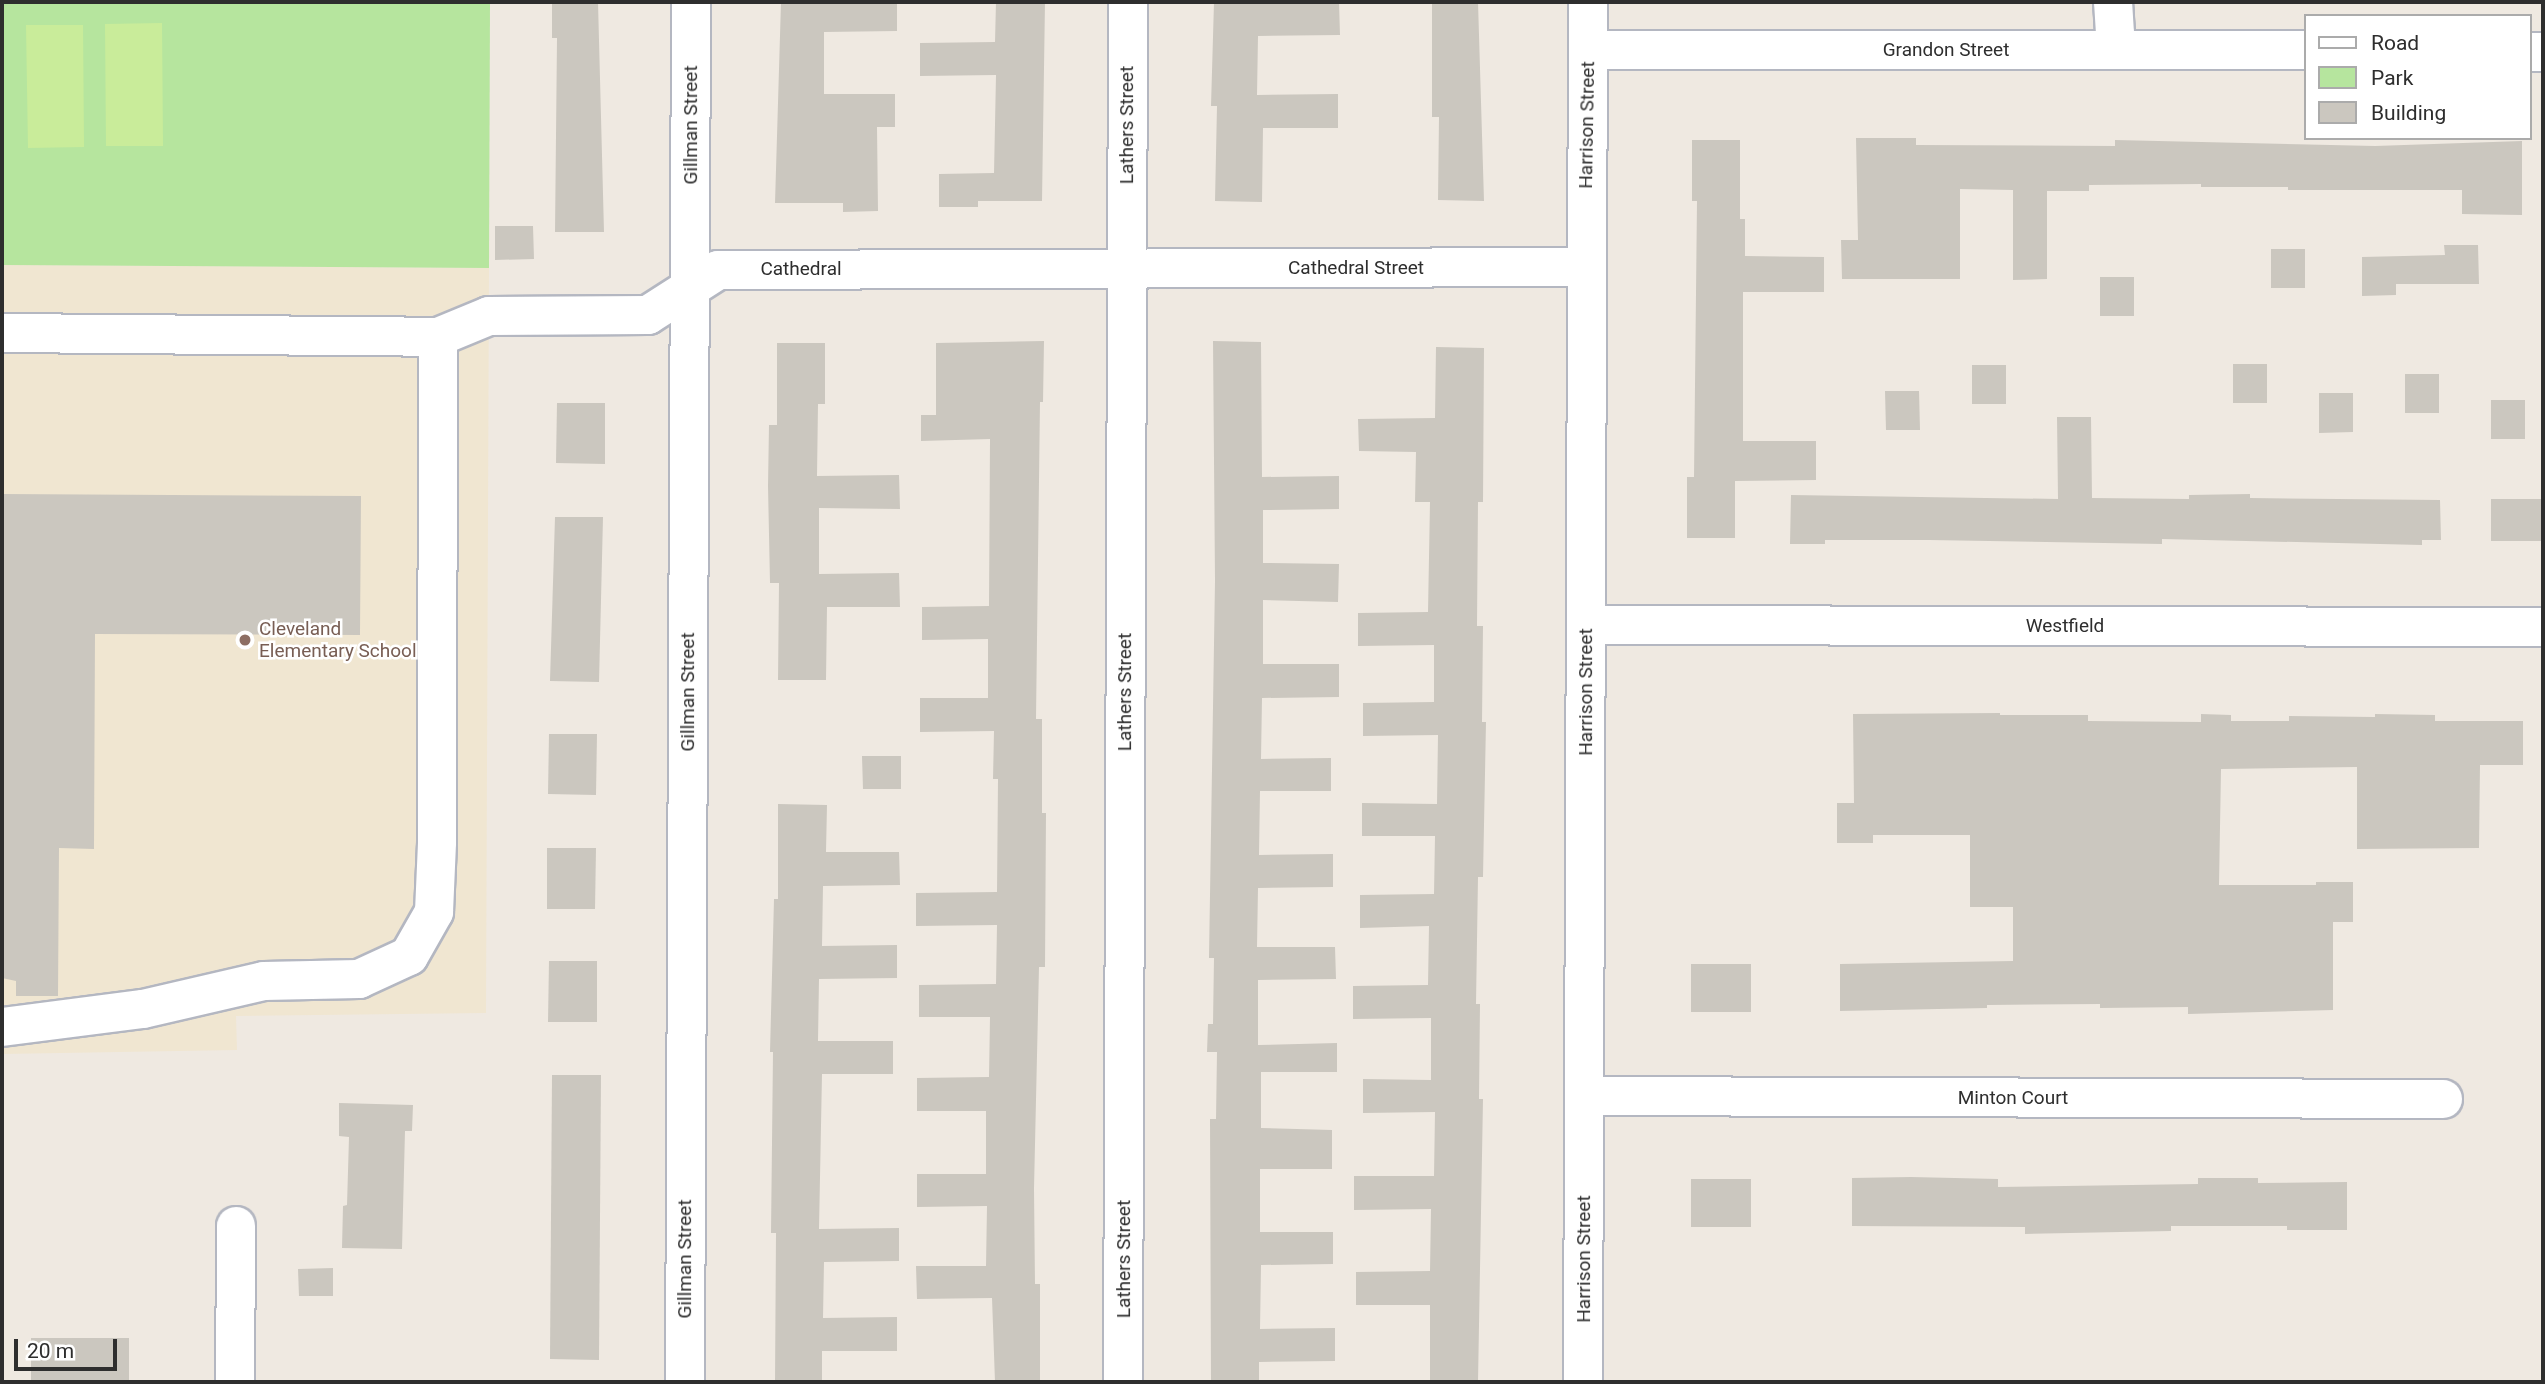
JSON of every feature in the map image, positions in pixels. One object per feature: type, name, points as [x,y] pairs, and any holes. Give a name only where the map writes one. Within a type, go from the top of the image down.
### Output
[{"type":"street","name":"Gillman Street","points":[[685,1382],[691,2]]},
{"type":"street","name":"Lathers Street","points":[[1123,1382],[1128,2]]},
{"type":"street","name":"Harrison Street","points":[[1583,1382],[1588,2]]},
{"type":"street","points":[[2113,2],[2116,49]]},
{"type":"street","name":"Grandon Street","points":[[1588,50],[2304,50]]},
{"type":"street","name":"Cathedral Street","points":[[1126,268],[1586,267]]},
{"type":"street","name":"Cathedral","points":[[438,337],[489,316],[649,315],[718,270],[1126,268]]},
{"type":"street","points":[[2,333],[438,337],[437,828],[434,912],[410,956],[359,979],[264,981],[142,1009],[2,1027]]},
{"type":"street","name":"Westfield","points":[[1586,625],[2543,627]]},
{"type":"street","name":"Minton Court","points":[[1584,1096],[2443,1099]]},
{"type":"street","points":[[235,1382],[236,1226]]},
{"type":"shaded area","name":"Cleveland Elementary School","points":[[2,265],[489,268],[486,1013],[236,1016],[237,1050],[2,1054]]},
{"type":"green space","points":[[2,2],[490,2],[489,268],[2,265]]},
{"type":"green space","points":[[162,23],[163,146],[106,146],[105,24]]},
{"type":"green space","points":[[26,25],[83,25],[84,147],[28,148]]},
{"type":"building","points":[[552,2],[598,2],[604,232],[555,232],[557,38],[552,38]]},
{"type":"building","points":[[781,2],[897,2],[897,31],[824,32],[824,94],[895,94],[895,127],[877,127],[878,211],[843,212],[843,203],[775,203]]},
{"type":"building","points":[[996,2],[1045,2],[1042,201],[978,201],[978,207],[939,207],[939,174],[994,173],[996,75],[920,76],[920,43],[995,42]]},
{"type":"building","points":[[1214,2],[1339,2],[1340,35],[1258,36],[1257,95],[1338,94],[1338,128],[1263,128],[1262,202],[1215,201],[1217,106],[1211,106]]},
{"type":"building","points":[[1432,2],[1478,2],[1484,201],[1438,200],[1439,117],[1432,117]]},
{"type":"building","points":[[1856,138],[1916,138],[1916,145],[2115,146],[2115,140],[2375,146],[2522,141],[2522,215],[2462,214],[2462,190],[2288,190],[2288,187],[2201,187],[2201,184],[2089,185],[2089,191],[2047,191],[2047,279],[2013,280],[2013,190],[1960,189],[1960,279],[1842,279],[1841,240],[1858,240]]},
{"type":"building","points":[[1692,140],[1740,140],[1740,219],[1745,219],[1745,256],[1824,257],[1824,292],[1743,292],[1743,441],[1816,441],[1816,480],[1735,481],[1735,538],[1687,538],[1687,477],[1694,477],[1697,201],[1692,201]]},
{"type":"building","points":[[495,226],[533,226],[534,259],[495,260]]},
{"type":"building","points":[[2444,245],[2478,245],[2479,284],[2396,284],[2396,295],[2362,296],[2362,257],[2445,255]]},
{"type":"building","points":[[2271,249],[2305,249],[2305,288],[2271,288]]},
{"type":"building","points":[[2100,277],[2134,277],[2134,316],[2100,316]]},
{"type":"building","points":[[1044,341],[1043,402],[1040,402],[1036,719],[1042,719],[1042,813],[1046,813],[1045,967],[1039,967],[1034,1189],[1035,1284],[1040,1284],[1040,1382],[995,1382],[992,1298],[917,1299],[916,1266],[986,1266],[987,1206],[917,1207],[917,1174],[986,1174],[986,1111],[917,1111],[917,1078],[989,1077],[990,1017],[919,1017],[919,985],[996,984],[997,925],[916,926],[916,893],[997,892],[998,779],[993,779],[994,731],[920,732],[920,698],[988,698],[988,639],[922,640],[922,607],[989,606],[990,439],[921,441],[921,415],[936,415],[936,343]]},
{"type":"building","points":[[1213,341],[1261,342],[1262,477],[1339,476],[1339,509],[1263,510],[1263,563],[1339,564],[1338,602],[1263,600],[1263,664],[1339,664],[1339,697],[1262,698],[1261,759],[1331,758],[1331,791],[1260,791],[1259,855],[1333,854],[1333,887],[1258,888],[1257,947],[1335,947],[1336,979],[1258,980],[1258,1045],[1337,1043],[1337,1072],[1261,1072],[1261,1128],[1332,1130],[1332,1169],[1260,1169],[1260,1232],[1333,1232],[1333,1264],[1261,1265],[1260,1329],[1335,1328],[1335,1361],[1259,1362],[1259,1382],[1211,1382],[1210,1119],[1216,1119],[1217,1052],[1207,1052],[1208,1024],[1213,1024],[1214,958],[1209,958],[1215,581]]},
{"type":"building","points":[[777,343],[825,343],[825,404],[818,404],[817,476],[899,475],[900,509],[819,508],[819,574],[899,573],[900,607],[827,607],[826,680],[778,680],[779,583],[770,583],[768,486],[769,425],[777,425]]},
{"type":"building","points":[[1436,347],[1484,348],[1483,502],[1478,502],[1477,626],[1483,626],[1482,722],[1486,722],[1483,877],[1478,877],[1476,1004],[1480,1004],[1479,1099],[1483,1099],[1478,1382],[1430,1382],[1430,1305],[1356,1305],[1356,1272],[1430,1271],[1431,1209],[1354,1210],[1354,1176],[1434,1176],[1435,1112],[1363,1113],[1363,1079],[1431,1080],[1431,1018],[1353,1019],[1353,986],[1428,985],[1429,926],[1360,928],[1360,895],[1434,894],[1435,836],[1362,836],[1362,803],[1437,804],[1438,735],[1363,736],[1363,703],[1434,702],[1434,645],[1358,646],[1358,613],[1428,612],[1430,502],[1415,502],[1416,452],[1359,451],[1358,419],[1435,418]]},
{"type":"building","points":[[2233,364],[2267,364],[2267,403],[2233,403]]},
{"type":"building","points":[[1972,365],[2006,365],[2006,404],[1972,404]]},
{"type":"building","points":[[2405,374],[2439,374],[2439,413],[2405,413]]},
{"type":"building","points":[[1885,391],[1919,391],[1920,430],[1886,430]]},
{"type":"building","points":[[2319,393],[2353,393],[2353,432],[2319,433]]},
{"type":"building","points":[[2491,400],[2525,400],[2525,439],[2491,439]]},
{"type":"building","points":[[557,403],[605,403],[605,464],[556,463]]},
{"type":"building","points":[[2057,417],[2091,417],[2092,498],[2189,499],[2189,495],[2250,494],[2250,498],[2440,500],[2441,540],[2422,540],[2422,545],[2162,539],[2162,544],[1825,540],[1825,544],[1790,544],[1791,495],[2058,499]]},
{"type":"building","points":[[2,494],[361,496],[360,635],[95,634],[94,849],[59,848],[58,996],[16,996],[16,981],[2,978]]},
{"type":"building","points":[[2491,499],[2543,499],[2543,541],[2491,541]]},
{"type":"building","points":[[555,517],[603,517],[599,682],[550,681]]},
{"type":"building","points":[[1853,714],[2088,715],[2088,721],[2201,722],[2201,714],[2231,715],[2231,721],[2289,721],[2289,716],[2375,717],[2375,714],[2435,715],[2435,721],[2523,721],[2523,765],[2480,765],[2479,848],[2357,849],[2357,767],[2221,769],[2219,885],[2316,885],[2316,882],[2353,882],[2353,922],[2333,922],[2333,1010],[2188,1014],[2188,1007],[2100,1008],[2100,1004],[1840,1011],[1840,964],[2013,961],[2013,907],[1970,907],[1970,835],[1873,835],[1873,843],[1837,843],[1837,803],[1854,803]]},
{"type":"building","points":[[549,734],[597,734],[596,795],[548,794]]},
{"type":"building","points":[[862,756],[901,756],[901,789],[863,789]]},
{"type":"building","points":[[778,804],[827,805],[826,852],[899,852],[900,885],[823,886],[822,946],[897,945],[897,978],[819,979],[818,1041],[893,1041],[893,1074],[822,1074],[819,1229],[899,1228],[899,1261],[824,1262],[823,1318],[897,1317],[897,1351],[822,1351],[822,1382],[775,1382],[776,1233],[771,1233],[773,1052],[770,1052],[774,899],[778,899]]},
{"type":"building","points":[[547,848],[596,848],[595,909],[547,909]]},
{"type":"building","points":[[549,961],[597,961],[597,1022],[548,1022]]},
{"type":"building","points":[[1691,964],[1751,964],[1751,1012],[1691,1012]]},
{"type":"building","points":[[552,1075],[601,1075],[599,1360],[550,1359]]},
{"type":"building","points":[[339,1103],[413,1105],[412,1131],[405,1131],[402,1249],[342,1248],[343,1206],[347,1205],[349,1137],[339,1136]]},
{"type":"building","points":[[1852,1178],[1998,1179],[1998,1187],[2198,1184],[2198,1178],[2258,1178],[2258,1183],[2347,1182],[2347,1230],[2287,1230],[2287,1226],[2171,1226],[2171,1231],[2025,1234],[2025,1227],[1852,1226]]},
{"type":"building","points":[[1691,1179],[1751,1179],[1751,1227],[1691,1227]]},
{"type":"building","points":[[333,1268],[333,1296],[299,1296],[298,1269]]},
{"type":"building","points":[[31,1338],[129,1338],[129,1382],[31,1382]]},
{"type":"place","name":"Cleveland Elementary School","points":[[245,640]]}]
